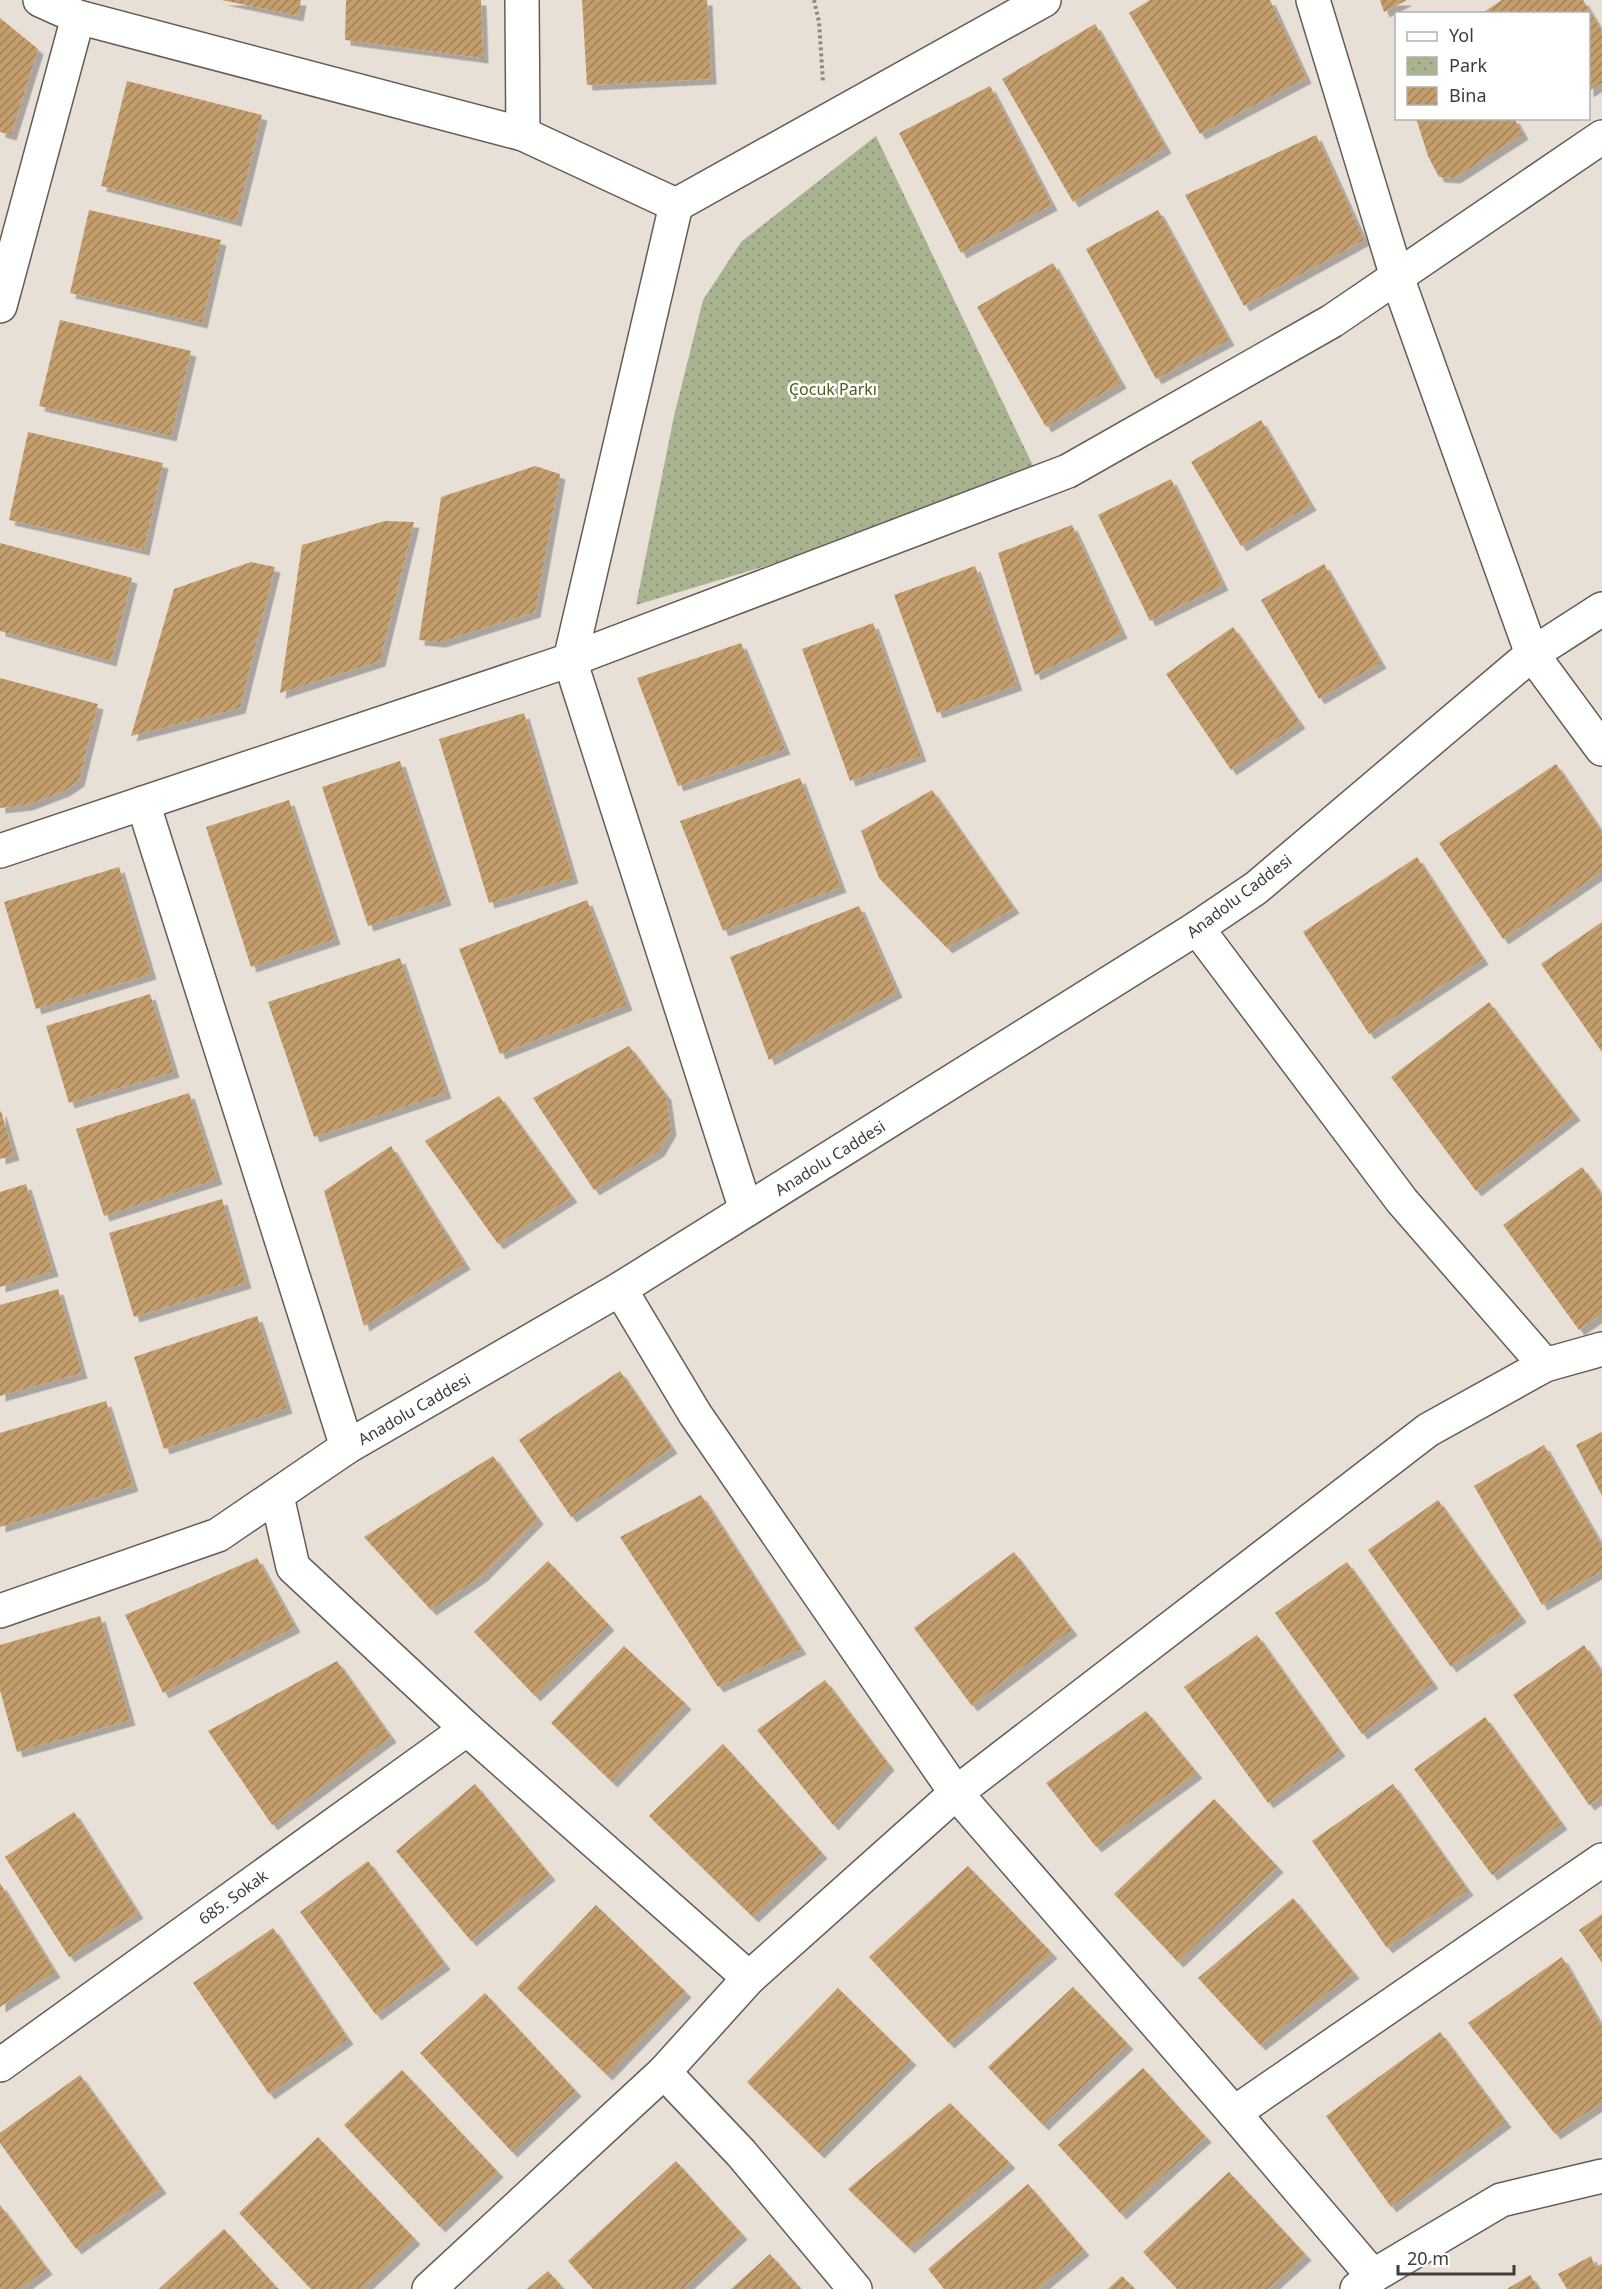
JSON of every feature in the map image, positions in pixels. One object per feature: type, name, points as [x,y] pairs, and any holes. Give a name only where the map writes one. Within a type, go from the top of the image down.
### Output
[{"type":"street","points":[[40,0],[78,17],[523,134],[676,205]]},
{"type":"street","points":[[522,0],[523,134]]},
{"type":"street","points":[[746,1210],[570,660],[676,205],[1044,0]]},
{"type":"street","points":[[1313,0],[1397,277],[1532,654],[1602,749]]},
{"type":"street","points":[[0,306],[78,17]]},
{"type":"street","points":[[0,851],[570,660],[1068,471],[1332,321],[1602,137]]},
{"type":"street","name":"Anadolu Caddesi","points":[[0,1611],[218,1534],[347,1447],[620,1289],[1197,928],[1256,888],[1532,654],[1602,609]]},
{"type":"street","points":[[143,803],[347,1447]]},
{"type":"street","points":[[1197,928],[1402,1201],[1545,1365]]},
{"type":"street","points":[[620,1289],[695,1414],[956,1793],[1234,2113],[1365,2283],[1501,2200],[1602,2176]]},
{"type":"street","points":[[429,2289],[664,2072],[749,1978],[956,1793],[1428,1430],[1545,1365],[1602,1349]]},
{"type":"street","points":[[277,1496],[293,1567],[467,1729],[749,1978]]},
{"type":"street","name":"685. Sokak","points":[[0,2065],[467,1729]]},
{"type":"street","points":[[1234,2113],[1602,1860]]},
{"type":"street","points":[[664,2072],[741,2153],[855,2289]]},
{"type":"path","points":[[814,0],[819,22],[825,122]]},
{"type":"green space","name":"Çocuk Parkı","points":[[876,136],[1035,470],[849,541],[636,605],[674,416],[703,300],[741,242]]},
{"type":"building","points":[[222,0],[301,0],[298,16]]},
{"type":"building","points":[[346,0],[481,0],[483,58],[345,40]]},
{"type":"building","points":[[582,0],[707,0],[711,79],[587,85]]},
{"type":"building","points":[[1150,0],[1270,0],[1306,78],[1200,134],[1129,13]]},
{"type":"building","points":[[1380,0],[1407,0],[1384,12]]},
{"type":"building","points":[[1502,0],[1583,0],[1602,31],[1602,83],[1590,91],[1590,12],[1484,12]]},
{"type":"building","points":[[0,18],[38,49],[11,135],[0,132]]},
{"type":"building","points":[[1095,24],[1166,148],[1073,202],[1002,79]]},
{"type":"building","points":[[127,81],[262,115],[236,221],[101,186]]},
{"type":"building","points":[[990,86],[1052,205],[961,253],[899,133]]},
{"type":"building","points":[[1417,120],[1515,120],[1523,134],[1455,178],[1439,177],[1428,156]]},
{"type":"building","points":[[1316,135],[1364,240],[1244,306],[1185,195]]},
{"type":"building","points":[[89,210],[221,240],[202,323],[70,293]]},
{"type":"building","points":[[1158,210],[1229,340],[1156,379],[1086,249]]},
{"type":"building","points":[[1053,263],[1121,383],[1046,427],[977,307]]},
{"type":"building","points":[[60,320],[191,351],[171,436],[39,406]]},
{"type":"building","points":[[1261,420],[1311,505],[1241,546],[1191,462]]},
{"type":"building","points":[[28,432],[163,463],[144,550],[9,520]]},
{"type":"building","points":[[535,466],[560,474],[535,612],[440,642],[419,640],[441,497]]},
{"type":"building","points":[[1171,479],[1223,585],[1150,621],[1098,515]]},
{"type":"building","points":[[385,521],[414,522],[380,661],[280,693],[302,545]]},
{"type":"building","points":[[1072,525],[1122,633],[1035,675],[998,553]]},
{"type":"building","points":[[0,543],[132,578],[111,661],[0,631]]},
{"type":"building","points":[[251,562],[275,567],[240,708],[131,736],[174,589]]},
{"type":"building","points":[[1324,564],[1381,663],[1319,699],[1261,600]]},
{"type":"building","points":[[975,566],[1017,685],[937,713],[894,595]]},
{"type":"building","points":[[873,623],[921,756],[850,781],[802,649]]},
{"type":"building","points":[[1233,627],[1300,723],[1231,770],[1166,674]]},
{"type":"building","points":[[741,643],[785,749],[678,786],[637,678]]},
{"type":"building","points":[[0,678],[98,704],[79,781],[64,791],[27,805],[0,808]]},
{"type":"building","points":[[524,713],[573,878],[489,903],[439,739]]},
{"type":"building","points":[[400,761],[446,900],[368,926],[322,787]]},
{"type":"building","points":[[1556,764],[1602,832],[1602,872],[1503,939],[1439,843]]},
{"type":"building","points":[[800,778],[841,887],[723,931],[680,821]]},
{"type":"building","points":[[932,790],[1014,908],[947,948],[879,878],[861,831]]},
{"type":"building","points":[[289,800],[335,939],[251,967],[206,827]]},
{"type":"building","points":[[1417,857],[1483,959],[1369,1034],[1303,932]]},
{"type":"building","points":[[119,867],[151,974],[36,1009],[4,902]]},
{"type":"building","points":[[587,900],[627,1005],[500,1054],[459,949]]},
{"type":"building","points":[[859,906],[897,992],[769,1060],[730,957]]},
{"type":"building","points":[[1602,922],[1602,1052],[1541,964]]},
{"type":"building","points":[[400,958],[446,1093],[314,1137],[268,1002]]},
{"type":"building","points":[[150,994],[174,1072],[69,1103],[46,1026]]},
{"type":"building","points":[[1489,1002],[1575,1115],[1476,1191],[1391,1077]]},
{"type":"building","points":[[629,1046],[666,1095],[671,1130],[659,1151],[594,1190],[533,1098]]},
{"type":"building","points":[[189,1093],[217,1179],[104,1216],[76,1129]]},
{"type":"building","points":[[499,1096],[572,1197],[498,1244],[425,1141]]},
{"type":"building","points":[[0,1112],[14,1155],[0,1159]]},
{"type":"building","points":[[391,1146],[465,1264],[364,1326],[324,1191]]},
{"type":"building","points":[[1582,1167],[1602,1195],[1602,1314],[1579,1330],[1503,1225]]},
{"type":"building","points":[[26,1184],[53,1271],[0,1287],[0,1192]]},
{"type":"building","points":[[222,1199],[246,1283],[134,1317],[109,1233]]},
{"type":"building","points":[[58,1289],[82,1373],[0,1396],[0,1305]]},
{"type":"building","points":[[257,1316],[287,1408],[164,1449],[134,1357]]},
{"type":"building","points":[[620,1371],[672,1448],[571,1517],[519,1440]]},
{"type":"building","points":[[106,1401],[133,1486],[0,1527],[0,1433]]},
{"type":"building","points":[[1602,1432],[1602,1496],[1576,1445]]},
{"type":"building","points":[[1544,1445],[1602,1546],[1602,1571],[1542,1605],[1474,1486]]},
{"type":"building","points":[[493,1456],[538,1519],[482,1576],[431,1610],[364,1537]]},
{"type":"building","points":[[701,1495],[801,1649],[718,1687],[620,1537]]},
{"type":"building","points":[[1438,1500],[1521,1617],[1451,1667],[1368,1550]]},
{"type":"building","points":[[1014,1552],[1072,1630],[972,1706],[914,1628]]},
{"type":"building","points":[[257,1558],[295,1627],[163,1693],[125,1615]]},
{"type":"building","points":[[548,1561],[609,1625],[535,1696],[474,1632]]},
{"type":"building","points":[[1347,1562],[1433,1683],[1362,1734],[1275,1613]]},
{"type":"building","points":[[100,1616],[130,1720],[17,1752],[0,1690],[0,1645]]},
{"type":"building","points":[[1257,1635],[1340,1751],[1268,1803],[1184,1687]]},
{"type":"building","points":[[1584,1645],[1602,1672],[1602,1796],[1589,1805],[1513,1695]]},
{"type":"building","points":[[624,1646],[686,1704],[612,1782],[551,1723]]},
{"type":"building","points":[[337,1661],[391,1737],[272,1825],[208,1731]]},
{"type":"building","points":[[825,1680],[889,1765],[833,1825],[757,1730]]},
{"type":"building","points":[[1146,1711],[1197,1773],[1096,1847],[1046,1783]]},
{"type":"building","points":[[1485,1717],[1562,1824],[1492,1875],[1414,1769]]},
{"type":"building","points":[[723,1744],[822,1853],[753,1917],[649,1816]]},
{"type":"building","points":[[475,1784],[550,1875],[471,1941],[396,1851]]},
{"type":"building","points":[[1393,1784],[1468,1890],[1387,1948],[1312,1841]]},
{"type":"building","points":[[1214,1799],[1278,1867],[1178,1962],[1114,1894]]},
{"type":"building","points":[[74,1812],[138,1913],[69,1957],[5,1857]]},
{"type":"building","points":[[368,1861],[445,1964],[376,2015],[300,1912]]},
{"type":"building","points":[[968,1866],[1052,1953],[949,2043],[869,1957]]},
{"type":"building","points":[[0,1883],[55,1972],[0,2007]]},
{"type":"building","points":[[1293,1898],[1354,1973],[1260,2045],[1198,1978]]},
{"type":"building","points":[[596,1905],[686,1992],[607,2075],[517,1988]]},
{"type":"building","points":[[1602,1914],[1602,1963],[1579,1930]]},
{"type":"building","points":[[273,1928],[348,2039],[269,2094],[193,1983]]},
{"type":"building","points":[[1562,1957],[1602,2027],[1602,2103],[1555,2134],[1468,2023]]},
{"type":"building","points":[[1073,1987],[1128,2044],[1043,2125],[988,2067]]},
{"type":"building","points":[[838,1988],[911,2060],[819,2153],[747,2082]]},
{"type":"building","points":[[485,1993],[576,2091],[512,2152],[420,2053]]},
{"type":"building","points":[[1440,2032],[1506,2122],[1391,2207],[1326,2116]]},
{"type":"building","points":[[1143,2068],[1206,2137],[1121,2214],[1058,2145]]},
{"type":"building","points":[[402,2070],[498,2172],[440,2227],[344,2125]]},
{"type":"building","points":[[80,2075],[161,2188],[76,2249],[0,2143],[0,2133]]},
{"type":"building","points":[[950,2103],[1010,2163],[909,2248],[848,2189]]},
{"type":"building","points":[[318,2137],[415,2239],[362,2289],[311,2289],[239,2213]]},
{"type":"building","points":[[676,2161],[742,2234],[683,2289],[593,2289],[568,2261]]},
{"type":"building","points":[[1229,2172],[1306,2255],[1269,2289],[1177,2289],[1143,2252]]},
{"type":"building","points":[[1028,2184],[1084,2250],[1038,2289],[944,2289],[928,2269]]},
{"type":"building","points":[[0,2205],[47,2269],[20,2289],[0,2289]]},
{"type":"building","points":[[224,2229],[278,2289],[159,2289]]},
{"type":"building","points":[[770,2254],[801,2289],[731,2289]]},
{"type":"building","points":[[1591,2256],[1595,2267],[1602,2264],[1602,2289],[1567,2289],[1558,2274]]},
{"type":"building","points":[[548,2271],[564,2289],[527,2289]]},
{"type":"building","points":[[1530,2275],[1539,2289],[1507,2289]]},
{"type":"building","points":[[1122,2276],[1135,2289],[1108,2289]]}]
